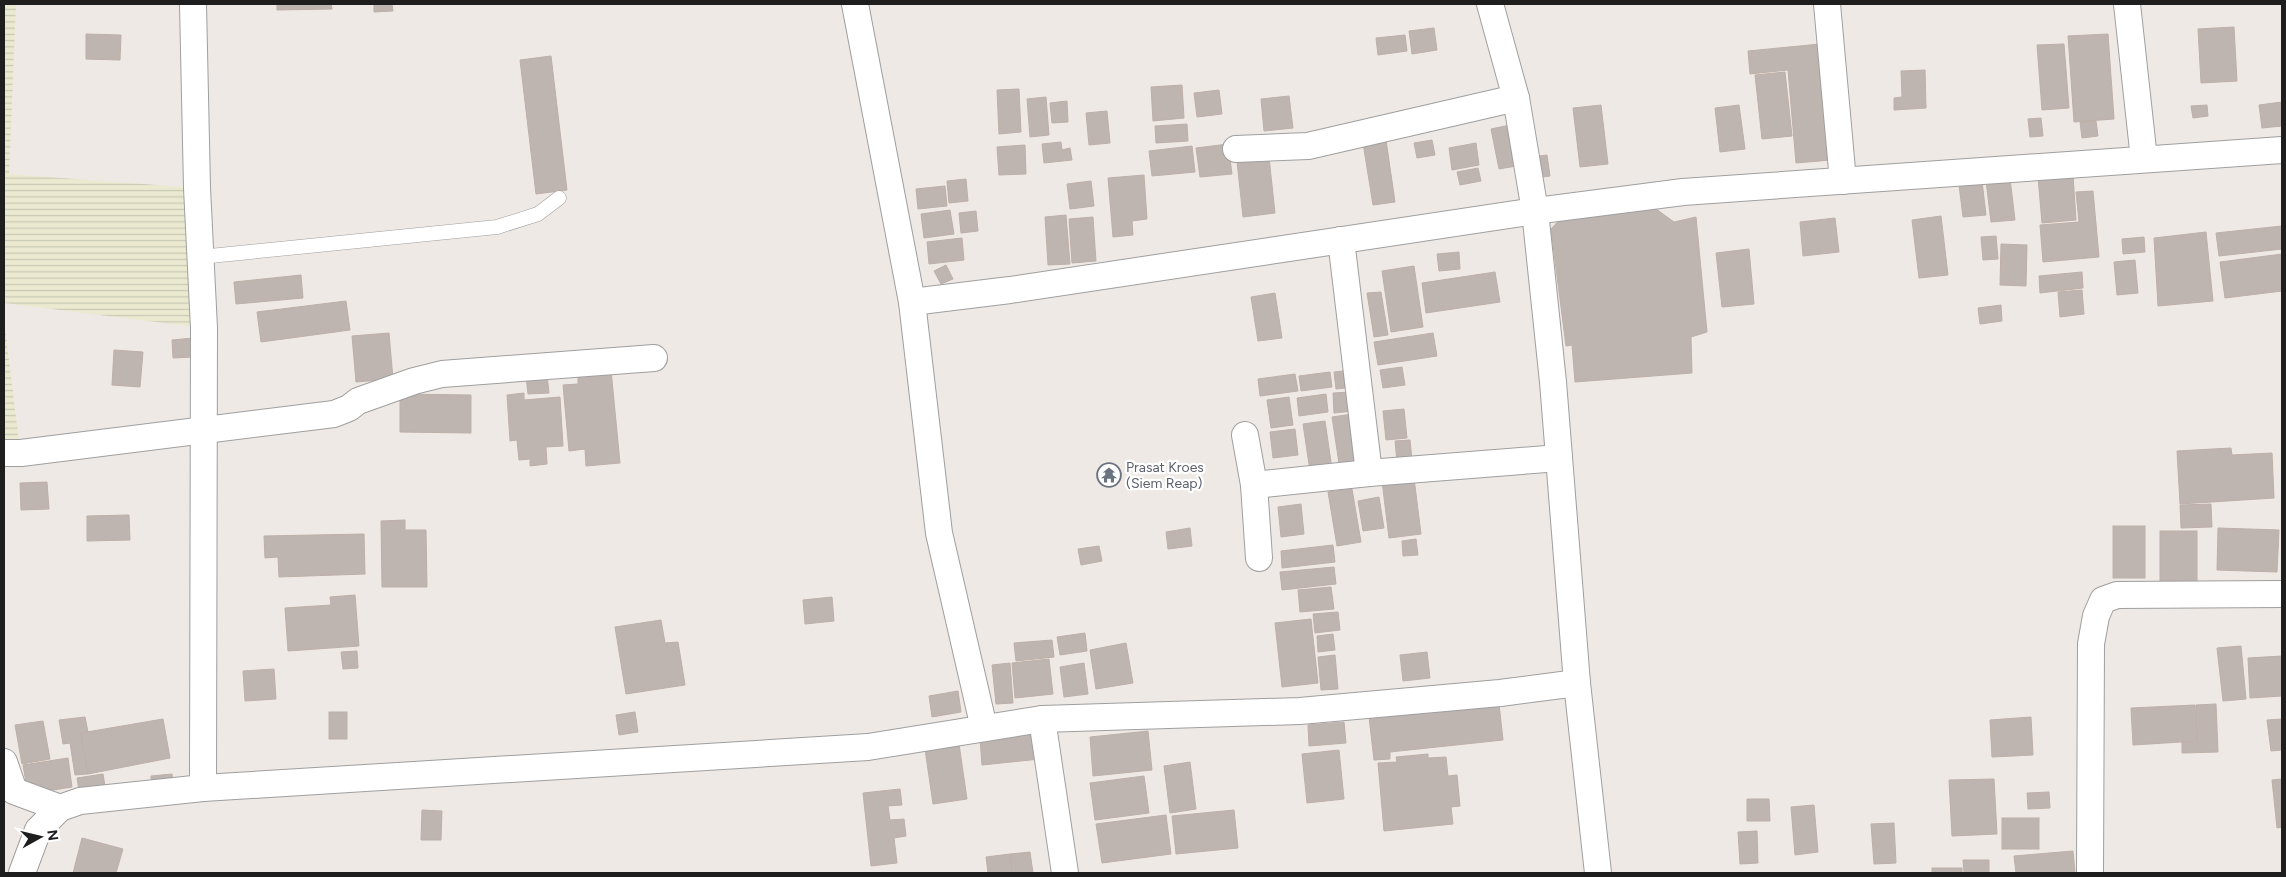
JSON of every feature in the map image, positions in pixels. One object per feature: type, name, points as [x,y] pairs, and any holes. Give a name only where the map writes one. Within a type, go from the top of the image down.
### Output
[{"type":"street","points":[[193,4],[200,257],[204,328],[203,788]]},
{"type":"street","points":[[855,4],[912,302],[939,533],[984,728]]},
{"type":"street","points":[[1490,4],[1516,98],[1535,211],[1559,458],[1577,683],[1598,873]]},
{"type":"street","points":[[1827,4],[1843,181]]},
{"type":"street","points":[[2127,4],[2144,160]]},
{"type":"street","points":[[1236,149],[1308,146],[1516,98]]},
{"type":"street","points":[[912,302],[1010,290],[1535,211],[1683,192],[2282,150]]},
{"type":"street","points":[[1341,240],[1369,473]]},
{"type":"street","points":[[4,453],[21,453],[203,432],[334,414],[348,408],[358,400],[414,380],[442,374],[654,358]]},
{"type":"street","points":[[1245,435],[1254,485],[1259,558]]},
{"type":"street","points":[[1254,485],[1369,473],[1559,458]]},
{"type":"street","points":[[2090,873],[2091,644],[2096,616],[2103,600],[2117,595],[2282,594]]},
{"type":"street","points":[[22,873],[38,830],[60,808],[80,801],[203,788],[868,748],[1042,719],[1300,711],[1500,693],[1577,683]]},
{"type":"street","points":[[1042,719],[1065,873]]},
{"type":"street","points":[[4,762],[14,791],[60,808]]},
{"type":"lane","points":[[200,257],[497,227],[538,214],[559,198]]},
{"type":"green space","points":[[4,4],[16,4],[9,174],[197,188],[204,328],[4,303]]},
{"type":"green space","points":[[4,320],[20,450],[4,449]]},
{"type":"building","points":[[277,4],[331,4],[332,9],[277,10]]},
{"type":"building","points":[[374,4],[392,4],[393,11],[374,12]]},
{"type":"building","points":[[2234,27],[2237,81],[2201,83],[2198,29]]},
{"type":"building","points":[[1434,28],[1437,50],[1412,54],[1409,31]]},
{"type":"building","points":[[86,34],[121,35],[120,60],[86,59]]},
{"type":"building","points":[[2108,34],[2114,119],[2074,122],[2068,36]]},
{"type":"building","points":[[1405,35],[1407,51],[1378,55],[1376,38]]},
{"type":"building","points":[[1820,44],[1831,160],[1796,163],[1788,70],[1750,74],[1748,51]]},
{"type":"building","points":[[2064,44],[2069,108],[2042,110],[2037,45]]},
{"type":"building","points":[[551,56],[567,190],[536,194],[520,60]]},
{"type":"building","points":[[1925,70],[1926,108],[1894,110],[1894,98],[1902,97],[1901,71]]},
{"type":"building","points":[[1785,72],[1792,136],[1762,139],[1755,75]]},
{"type":"building","points":[[1182,85],[1184,118],[1153,121],[1151,87]]},
{"type":"building","points":[[1019,89],[1021,132],[999,134],[997,90]]},
{"type":"building","points":[[1219,90],[1222,114],[1197,117],[1194,93]]},
{"type":"building","points":[[1289,96],[1293,128],[1264,131],[1261,99]]},
{"type":"building","points":[[1046,97],[1049,135],[1030,137],[1027,99]]},
{"type":"building","points":[[1067,101],[1068,122],[1052,123],[1050,103]]},
{"type":"building","points":[[2282,102],[2282,126],[2262,128],[2259,105]]},
{"type":"building","points":[[1601,105],[1608,164],[1580,167],[1573,108]]},
{"type":"building","points":[[1739,105],[1745,149],[1720,152],[1715,108]]},
{"type":"building","points":[[2207,105],[2208,116],[2193,118],[2191,106]]},
{"type":"building","points":[[1107,111],[1110,143],[1089,145],[1086,113]]},
{"type":"building","points":[[2041,118],[2043,136],[2030,137],[2028,119]]},
{"type":"building","points":[[2096,121],[2098,136],[2082,138],[2080,122]]},
{"type":"building","points":[[1187,124],[1188,141],[1156,143],[1155,126]]},
{"type":"building","points":[[1515,124],[1522,165],[1499,169],[1491,129]]},
{"type":"building","points":[[1386,140],[1395,202],[1373,205],[1363,143]]},
{"type":"building","points":[[1432,140],[1435,155],[1417,158],[1414,143]]},
{"type":"building","points":[[1061,142],[1062,150],[1070,148],[1072,160],[1044,163],[1042,144]]},
{"type":"building","points":[[1476,143],[1479,165],[1452,170],[1449,148]]},
{"type":"building","points":[[1228,144],[1232,174],[1200,177],[1196,148]]},
{"type":"building","points":[[1025,145],[1026,174],[999,175],[997,147]]},
{"type":"building","points":[[1192,146],[1195,172],[1152,176],[1149,151]]},
{"type":"building","points":[[1268,148],[1275,213],[1243,217],[1236,152]]},
{"type":"building","points":[[1547,155],[1550,176],[1536,178],[1533,157]]},
{"type":"building","points":[[1478,168],[1481,181],[1460,185],[1457,172]]},
{"type":"building","points":[[1144,175],[1147,219],[1132,221],[1133,235],[1113,237],[1108,178]]},
{"type":"building","points":[[2073,175],[2076,220],[2042,223],[2038,177]]},
{"type":"building","points":[[2010,178],[2015,220],[1991,222],[1986,181]]},
{"type":"building","points":[[966,179],[968,201],[949,203],[947,181]]},
{"type":"building","points":[[1091,181],[1094,206],[1070,209],[1067,184]]},
{"type":"building","points":[[1982,181],[1986,215],[1963,217],[1959,185]]},
{"type":"building","points":[[945,186],[947,206],[918,209],[916,189]]},
{"type":"building","points":[[2093,191],[2099,257],[2043,262],[2040,225],[2079,222],[2076,192]]},
{"type":"building","points":[[1652,206],[1674,222],[1696,217],[1707,332],[1691,337],[1692,373],[1575,382],[1572,345],[1566,346],[1551,229],[1564,215]]},
{"type":"building","points":[[950,210],[954,234],[924,238],[921,214]]},
{"type":"building","points":[[976,211],[978,231],[961,233],[959,213]]},
{"type":"building","points":[[1066,215],[1070,264],[1048,265],[1045,217]]},
{"type":"building","points":[[1941,216],[1948,275],[1919,278],[1912,220]]},
{"type":"building","points":[[1093,217],[1096,261],[1072,263],[1069,219]]},
{"type":"building","points":[[1835,218],[1839,252],[1803,256],[1800,222]]},
{"type":"building","points":[[2282,226],[2282,249],[2219,256],[2216,233]]},
{"type":"building","points":[[2206,232],[2213,301],[2158,306],[2154,238]]},
{"type":"building","points":[[1996,236],[1998,259],[1983,260],[1981,237]]},
{"type":"building","points":[[2144,237],[2145,252],[2123,254],[2122,239]]},
{"type":"building","points":[[962,238],[964,260],[929,264],[927,242]]},
{"type":"building","points":[[2001,244],[2027,245],[2026,286],[2000,285]]},
{"type":"building","points":[[1749,249],[1754,304],[1722,307],[1716,253]]},
{"type":"building","points":[[1459,252],[1460,269],[1439,271],[1437,254]]},
{"type":"building","points":[[2282,254],[2282,291],[2225,298],[2220,262]]},
{"type":"building","points":[[2135,260],[2138,293],[2117,295],[2114,262]]},
{"type":"building","points":[[946,265],[953,279],[941,284],[934,271]]},
{"type":"building","points":[[1414,266],[1423,327],[1391,332],[1382,271]]},
{"type":"building","points":[[1495,272],[1500,302],[1426,313],[1422,283]]},
{"type":"building","points":[[2082,272],[2083,288],[2040,293],[2039,276]]},
{"type":"building","points":[[301,275],[303,298],[236,304],[234,282]]},
{"type":"building","points":[[2082,290],[2084,314],[2060,317],[2058,292]]},
{"type":"building","points":[[1381,292],[1388,335],[1374,337],[1367,293]]},
{"type":"building","points":[[1275,293],[1282,338],[1258,341],[1251,297]]},
{"type":"building","points":[[346,301],[350,330],[261,342],[257,312]]},
{"type":"building","points":[[2001,305],[2002,321],[1980,324],[1978,308]]},
{"type":"building","points":[[389,333],[393,379],[356,382],[352,336]]},
{"type":"building","points":[[1433,333],[1437,356],[1378,365],[1374,342]]},
{"type":"building","points":[[193,338],[194,357],[173,358],[172,340]]},
{"type":"building","points":[[114,350],[143,352],[140,387],[112,385]]},
{"type":"building","points":[[1402,367],[1405,385],[1383,388],[1380,370]]},
{"type":"building","points":[[611,370],[620,463],[586,466],[585,449],[569,451],[563,385],[578,384],[578,373]]},
{"type":"building","points":[[1352,370],[1354,387],[1336,389],[1334,372]]},
{"type":"building","points":[[1330,372],[1332,387],[1301,391],[1299,376]]},
{"type":"building","points":[[1295,374],[1298,391],[1260,396],[1258,379]]},
{"type":"building","points":[[547,375],[549,393],[528,394],[526,376]]},
{"type":"building","points":[[1351,392],[1353,411],[1334,413],[1333,393]]},
{"type":"building","points":[[524,393],[524,400],[560,397],[563,446],[546,447],[547,464],[530,466],[530,459],[519,460],[517,440],[510,441],[507,395]]},
{"type":"building","points":[[400,394],[471,395],[471,433],[400,432]]},
{"type":"building","points":[[1326,394],[1328,412],[1299,416],[1297,398]]},
{"type":"building","points":[[1289,397],[1293,425],[1271,428],[1267,400]]},
{"type":"building","points":[[1404,409],[1407,438],[1386,440],[1383,411]]},
{"type":"building","points":[[1353,414],[1361,467],[1340,470],[1332,417]]},
{"type":"building","points":[[1325,421],[1332,469],[1310,471],[1303,424]]},
{"type":"building","points":[[1295,429],[1298,455],[1273,458],[1270,432]]},
{"type":"building","points":[[1410,440],[1412,460],[1397,462],[1395,441]]},
{"type":"building","points":[[2231,448],[2232,455],[2272,453],[2274,498],[2180,504],[2177,451]]},
{"type":"building","points":[[1414,478],[1421,534],[1389,538],[1382,481]]},
{"type":"building","points":[[47,482],[49,509],[21,510],[20,483]]},
{"type":"building","points":[[1352,489],[1361,542],[1337,546],[1328,492]]},
{"type":"building","points":[[1379,497],[1384,528],[1363,531],[1358,501]]},
{"type":"building","points":[[1301,504],[1304,534],[1281,537],[1278,507]]},
{"type":"building","points":[[2211,504],[2212,527],[2181,528],[2180,505]]},
{"type":"building","points":[[129,515],[130,540],[87,541],[87,516]]},
{"type":"building","points":[[405,520],[405,530],[426,530],[427,587],[382,587],[381,521]]},
{"type":"building","points":[[2113,526],[2145,526],[2145,578],[2113,578]]},
{"type":"building","points":[[1190,528],[1192,546],[1168,549],[1166,532]]},
{"type":"building","points":[[2218,528],[2279,530],[2277,572],[2217,570]]},
{"type":"building","points":[[2160,531],[2197,531],[2197,588],[2160,588]]},
{"type":"building","points":[[364,534],[365,574],[279,577],[278,557],[265,558],[264,536]]},
{"type":"building","points":[[1416,539],[1418,555],[1403,556],[1402,541]]},
{"type":"building","points":[[1333,545],[1335,562],[1282,568],[1281,551]]},
{"type":"building","points":[[1099,546],[1102,561],[1081,565],[1078,549]]},
{"type":"building","points":[[1334,567],[1336,584],[1282,590],[1280,572]]},
{"type":"building","points":[[1331,587],[1334,609],[1300,612],[1298,590]]},
{"type":"building","points":[[355,595],[359,646],[288,651],[285,608],[331,605],[330,597]]},
{"type":"building","points":[[832,597],[834,621],[805,624],[803,600]]},
{"type":"building","points":[[1338,612],[1340,630],[1315,633],[1313,614]]},
{"type":"building","points":[[1311,619],[1318,683],[1282,687],[1275,623]]},
{"type":"building","points":[[661,620],[665,643],[678,642],[685,685],[626,694],[615,627]]},
{"type":"building","points":[[1085,633],[1087,651],[1060,655],[1057,637]]},
{"type":"building","points":[[1333,634],[1335,650],[1318,652],[1317,636]]},
{"type":"building","points":[[1052,640],[1054,657],[1016,661],[1014,643]]},
{"type":"building","points":[[1126,643],[1133,683],[1096,689],[1090,650]]},
{"type":"building","points":[[2241,646],[2246,699],[2223,701],[2217,648]]},
{"type":"building","points":[[357,651],[358,668],[343,669],[341,652]]},
{"type":"building","points":[[1427,652],[1430,678],[1403,681],[1400,655]]},
{"type":"building","points":[[1335,655],[1338,689],[1321,690],[1318,657]]},
{"type":"building","points":[[2282,656],[2282,696],[2250,698],[2248,658]]},
{"type":"building","points":[[1049,659],[1053,694],[1015,698],[1012,663]]},
{"type":"building","points":[[1010,663],[1013,703],[996,704],[992,665]]},
{"type":"building","points":[[1084,663],[1088,694],[1064,697],[1060,667]]},
{"type":"building","points":[[274,669],[276,699],[245,701],[243,671]]},
{"type":"building","points":[[958,691],[961,712],[932,717],[929,696]]},
{"type":"building","points":[[1499,704],[1503,740],[1390,752],[1390,759],[1374,760],[1369,717]]},
{"type":"building","points":[[2216,704],[2218,752],[2182,753],[2182,742],[2197,742],[2196,705]]},
{"type":"building","points":[[2195,705],[2197,741],[2133,745],[2131,708]]},
{"type":"building","points":[[329,712],[347,712],[347,739],[329,739]]},
{"type":"building","points":[[635,712],[638,732],[619,735],[616,715]]},
{"type":"building","points":[[85,717],[88,732],[81,733],[88,774],[75,775],[70,743],[63,744],[59,720]]},
{"type":"building","points":[[2031,717],[2033,755],[1992,757],[1990,720]]},
{"type":"building","points":[[163,719],[170,758],[88,774],[81,733]]},
{"type":"building","points":[[2282,719],[2282,750],[2271,751],[2267,720]]},
{"type":"building","points":[[43,721],[50,759],[22,764],[15,725]]},
{"type":"building","points":[[1344,722],[1346,743],[1309,746],[1308,725]]},
{"type":"building","points":[[1148,731],[1152,770],[1093,776],[1090,737]]},
{"type":"building","points":[[1037,734],[1040,759],[982,765],[980,739]]},
{"type":"building","points":[[959,744],[967,799],[933,804],[925,749]]},
{"type":"building","points":[[1339,750],[1344,799],[1307,803],[1302,754]]},
{"type":"building","points":[[1428,754],[1428,758],[1446,757],[1448,776],[1457,775],[1460,806],[1451,807],[1453,824],[1384,831],[1378,763],[1397,762],[1396,757]]},
{"type":"building","points":[[68,758],[72,787],[28,794],[23,765]]},
{"type":"building","points":[[1190,762],[1196,809],[1170,813],[1164,766]]},
{"type":"building","points":[[103,774],[106,792],[80,797],[77,778]]},
{"type":"building","points":[[172,774],[174,789],[152,791],[151,776]]},
{"type":"building","points":[[1144,776],[1149,813],[1095,820],[1090,783]]},
{"type":"building","points":[[1994,779],[1997,834],[1952,836],[1949,780]]},
{"type":"building","points":[[2282,779],[2282,827],[2277,828],[2272,780]]},
{"type":"building","points":[[900,789],[902,805],[888,806],[890,820],[904,819],[906,836],[894,838],[897,863],[871,866],[863,793]]},
{"type":"building","points":[[2049,792],[2050,808],[2028,809],[2027,793]]},
{"type":"building","points":[[1747,799],[1769,799],[1770,821],[1747,821]]},
{"type":"building","points":[[1814,805],[1818,852],[1795,855],[1791,807]]},
{"type":"building","points":[[422,810],[442,811],[441,840],[421,840]]},
{"type":"building","points":[[1234,810],[1238,848],[1176,854],[1172,816]]},
{"type":"building","points":[[1166,815],[1171,854],[1102,863],[1096,824]]},
{"type":"building","points":[[2002,818],[2039,818],[2039,849],[2002,849]]},
{"type":"building","points":[[1894,823],[1896,863],[1874,864],[1871,824]]},
{"type":"building","points":[[1757,831],[1758,863],[1740,864],[1738,832]]},
{"type":"building","points":[[82,838],[123,849],[116,873],[73,873]]},
{"type":"building","points":[[2073,851],[2075,873],[2016,873],[2014,856]]},
{"type":"building","points":[[1030,852],[1033,873],[1012,873],[1010,854]]},
{"type":"building","points":[[1010,854],[1012,873],[988,873],[986,857]]},
{"type":"building","points":[[1963,860],[1989,860],[1989,873],[1964,873]]},
{"type":"building","points":[[1932,868],[1962,868],[1962,873],[1932,873]]},
{"type":"place","name":"Prasat Kroes (Siem Reap)","points":[[1109,475]]}]
